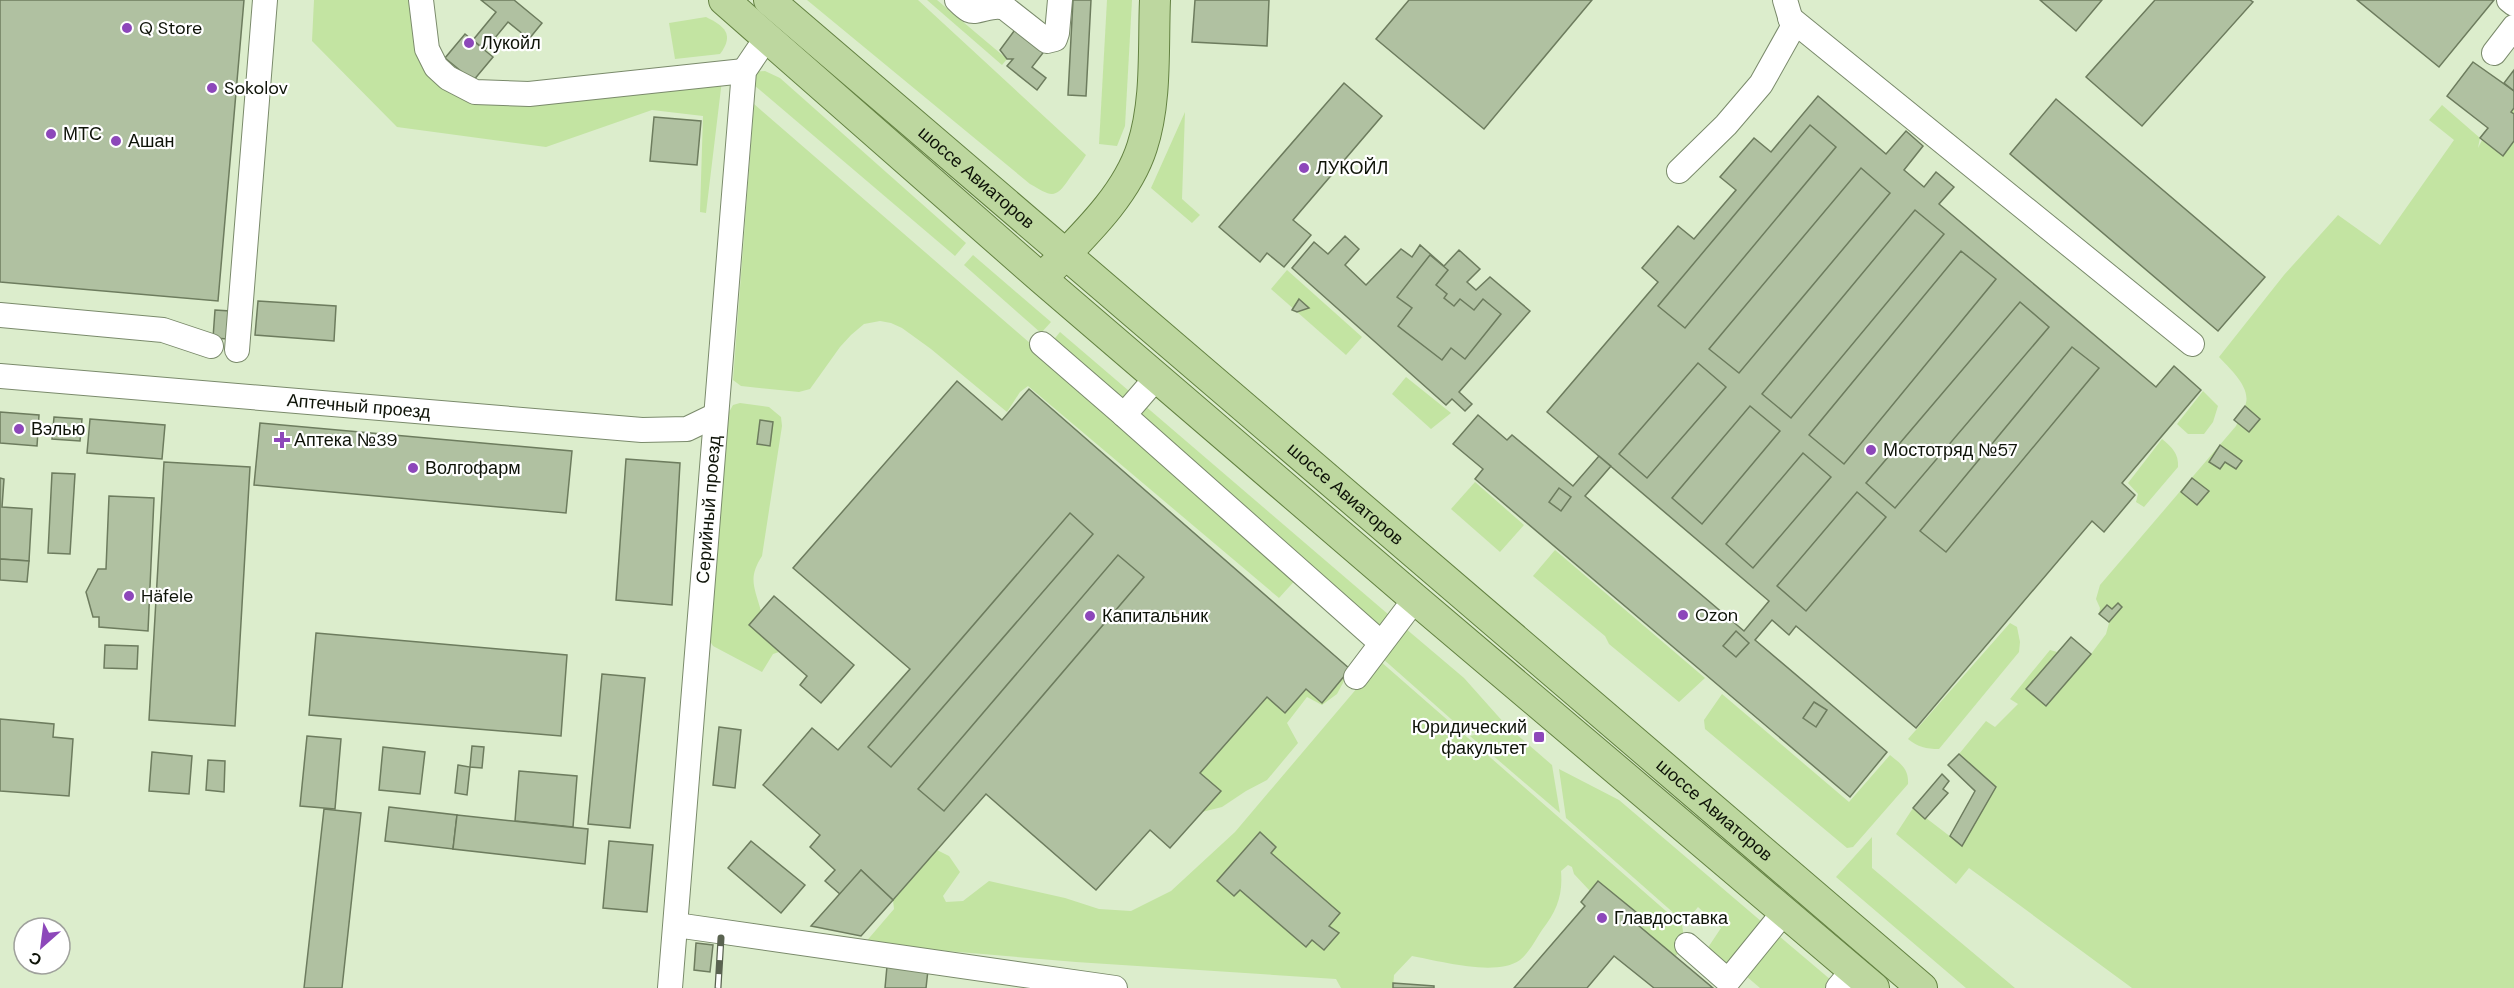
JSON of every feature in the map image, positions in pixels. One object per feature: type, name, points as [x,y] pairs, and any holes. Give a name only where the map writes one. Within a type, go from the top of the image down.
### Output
[{"type":"main road","name":"шоссе Авиаторов","points":[[724,0],[1042,279],[1784,912],[1855,982]]},
{"type":"main road","name":"шоссе Авиаторов","points":[[769,0],[1922,988]]},
{"type":"main road","points":[[1042,279],[1066,254],[1127,180],[1142,147],[1150,110],[1155,0]]},
{"type":"street","points":[[237,350],[265,0]]},
{"type":"street","points":[[421,0],[427,49],[436,67],[448,78],[474,92],[529,94],[744,71]]},
{"type":"street","points":[[957,0],[969,10],[976,11],[998,6],[1005,8],[1047,41],[1055,39],[1057,33],[1060,0]]},
{"type":"street","points":[[2509,0],[2514,4]]},
{"type":"street","points":[[1679,171],[1726,125],[1761,84],[1793,27],[1787,9]]},
{"type":"street","points":[[1787,9],[2192,344]]},
{"type":"street","points":[[2494,53],[2514,27]]},
{"type":"street","name":"Серийный проезд","points":[[670,988],[744,71],[767,37]]},
{"type":"street","points":[[0,315],[163,330],[211,346]]},
{"type":"street","points":[[1042,344],[1381,643]]},
{"type":"street","name":"Аптечный проезд","points":[[0,376],[642,430],[687,429],[716,416]]},
{"type":"street","points":[[1124,415],[1156,377]]},
{"type":"street","points":[[1356,677],[1415,599]]},
{"type":"street","points":[[1687,945],[1728,981],[1784,912]]},
{"type":"street","points":[[676,926],[1115,988]]},
{"type":"green space","points":[[314,0],[413,0],[441,85],[722,80],[706,213],[700,212],[703,116],[652,110],[546,147],[397,127],[312,41]]},
{"type":"green space","points":[[807,0],[918,0],[1086,155],[1064,186],[1056,193],[1048,193],[1037,188]]},
{"type":"green space","points":[[927,0],[937,0],[1007,59],[1002,65]]},
{"type":"green space","points":[[1107,0],[1132,0],[1125,126],[1117,146],[1099,144]]},
{"type":"green space","points":[[706,17],[722,27],[727,36],[727,41],[720,54],[675,59],[669,23]]},
{"type":"green space","points":[[765,71],[780,78],[966,243],[955,256],[754,85],[753,72]]},
{"type":"green space","points":[[754,104],[1299,576],[1279,598],[1028,386],[1020,392],[1007,412],[931,349],[902,328],[891,323],[880,321],[864,324],[840,347],[810,389],[799,392],[741,386],[733,380]]},
{"type":"green space","points":[[2442,105],[2480,138],[2478,148],[2488,128],[2514,108],[2514,988],[2132,988],[1969,868],[1956,884],[1896,834],[1913,808],[1960,844],[1995,787],[1959,754],[1986,721],[1995,727],[2018,704],[2010,699],[2050,650],[2057,652],[2071,637],[2091,654],[2106,634],[2109,623],[2099,614],[2100,608],[2096,599],[2100,585],[2236,426],[2244,409],[2245,390],[2219,357],[2284,275],[2338,215],[2380,245],[2454,140],[2429,120]]},
{"type":"green space","points":[[1185,112],[1182,199],[1200,215],[1192,223],[1151,188]]},
{"type":"green space","points":[[973,255],[1051,322],[1041,333],[964,265]]},
{"type":"green space","points":[[1287,270],[1362,337],[1346,355],[1271,289]]},
{"type":"green space","points":[[1060,332],[1129,391],[1119,404],[1051,343]]},
{"type":"green space","points":[[1406,377],[1451,413],[1431,429],[1392,394]]},
{"type":"green space","points":[[2203,391],[2218,406],[2213,422],[2204,434],[2188,434],[2177,424]]},
{"type":"green space","points":[[740,403],[769,407],[781,417],[782,426],[762,556],[754,576],[761,611],[749,625],[779,652],[773,654],[762,672],[713,646],[706,635],[728,414],[733,405]]},
{"type":"green space","points":[[1144,405],[1389,615],[1378,628],[1134,417]]},
{"type":"green space","points":[[2162,439],[2174,451],[2178,467],[2144,507],[2136,502],[2138,494],[2128,483]]},
{"type":"green space","points":[[1475,482],[1524,525],[1500,552],[1451,509]]},
{"type":"green space","points":[[1555,550],[1705,678],[1679,702],[1609,644],[1605,636],[1533,576]]},
{"type":"green space","points":[[2010,623],[2017,627],[2019,652],[1939,749],[1922,747],[1908,739]]},
{"type":"green space","points":[[1405,628],[1464,678],[1505,724],[1468,734],[1382,658]]},
{"type":"green space","points":[[1380,661],[1682,925],[1685,944],[1675,957],[1638,925],[1641,917],[1599,881],[1590,891],[1568,865],[1561,871],[1560,895],[1552,916],[1520,960],[1510,965],[1483,968],[1412,956],[1394,975],[1393,988],[1341,988],[1336,979],[1076,962],[864,944],[894,909],[893,900],[937,850],[949,856],[960,872],[943,896],[946,902],[963,901],[989,881],[1065,898],[1099,909],[1131,911],[1171,891],[1235,832]]},
{"type":"green space","points":[[1351,668],[1337,694],[1322,705],[1307,697],[1287,723],[1298,743],[1267,780],[1222,807],[1202,812],[1221,791],[1200,773],[1267,697],[1285,713],[1306,689],[1322,703]]},
{"type":"green space","points":[[1722,694],[1849,802],[1890,755],[1906,771],[1908,784],[1853,847],[1847,848],[1705,729],[1704,720]]},
{"type":"green space","points":[[1508,727],[1552,765],[1560,813],[1470,736]]},
{"type":"green space","points":[[1559,769],[1619,800],[1762,922],[1727,964],[1707,949],[1721,928],[1698,907],[1685,923],[1566,818]]},
{"type":"green space","points":[[1872,837],[1872,868],[2015,988],[1966,988],[1836,877]]},
{"type":"green space","points":[[1779,936],[1831,980],[1829,988],[1760,988],[1746,976]]},
{"type":"building","name":"Ашан","points":[[0,0],[244,0],[218,301],[0,282]]},
{"type":"building","points":[[481,0],[514,0],[542,23],[529,39],[508,22],[485,50],[473,40],[496,12]]},
{"type":"building","points":[[1073,0],[1091,0],[1086,96],[1068,95]]},
{"type":"building","points":[[1195,0],[1269,0],[1267,46],[1192,42]]},
{"type":"building","points":[[1409,0],[1592,0],[1484,129],[1376,39]]},
{"type":"building","points":[[2040,0],[2102,0],[2076,31]]},
{"type":"building","points":[[2155,0],[2250,0],[2253,2],[2142,126],[2086,77]]},
{"type":"building","points":[[2357,0],[2494,0],[2439,67]]},
{"type":"building","points":[[1017,27],[1046,49],[1032,67],[1046,78],[1037,90],[1007,66],[1013,59],[1007,59],[1000,50]]},
{"type":"building","points":[[465,34],[493,57],[473,81],[445,58]]},
{"type":"building","points":[[2473,62],[2514,91],[2514,108],[2511,112],[2514,114],[2514,141],[2503,156],[2480,138],[2488,128],[2447,96]]},
{"type":"building","points":[[2514,70],[2514,91],[2504,83]]},
{"type":"building","name":"ЛУКОЙЛ","points":[[1344,83],[1382,116],[1293,220],[1311,235],[1284,267],[1267,253],[1260,262],[1219,227]]},
{"type":"building","name":"Мостотряд №57","points":[[1818,96],[1886,154],[1906,131],[1923,146],[1904,170],[1924,187],[1936,172],[1954,187],[1939,204],[2156,387],[2174,366],[2201,390],[2122,483],[2135,495],[2104,532],[2092,521],[1916,728],[1796,626],[1789,635],[1772,620],[1755,640],[1887,752],[1850,797],[1475,479],[1483,469],[1453,444],[1478,415],[1507,440],[1512,435],[1573,486],[1599,456],[1547,412],[1658,282],[1642,268],[1678,226],[1694,239],[1736,190],[1720,177],[1754,138],[1771,152]],"holes":[[[1611,466],[1769,601],[1744,631],[1585,496]]]},
{"type":"building","points":[[2056,99],[2265,277],[2218,331],[2010,154]]},
{"type":"building","points":[[654,117],[701,121],[697,165],[650,161]]},
{"type":"building","points":[[1810,125],[1836,147],[1685,328],[1658,306]]},
{"type":"building","points":[[1861,168],[1890,193],[1739,373],[1709,349]]},
{"type":"building","points":[[1915,210],[1944,234],[1791,418],[1762,394]]},
{"type":"building","points":[[1345,236],[1359,249],[1345,265],[1366,285],[1401,249],[1412,257],[1420,245],[1444,266],[1459,250],[1480,269],[1467,282],[1476,290],[1490,277],[1530,311],[1459,392],[1472,404],[1465,411],[1452,399],[1446,405],[1292,268],[1314,242],[1328,254]]},
{"type":"building","points":[[1961,251],[1996,279],[1844,464],[1809,435]]},
{"type":"building","points":[[1430,255],[1448,270],[1436,285],[1447,294],[1444,298],[1454,306],[1460,299],[1474,310],[1483,299],[1501,314],[1465,359],[1451,348],[1442,360],[1398,326],[1412,308],[1397,297]]},
{"type":"building","points":[[1299,299],[1309,308],[1297,312],[1292,310]]},
{"type":"building","points":[[258,301],[336,306],[334,341],[255,335]]},
{"type":"building","points":[[2020,302],[2049,327],[1895,508],[1866,483]]},
{"type":"building","points":[[215,310],[230,311],[228,339],[213,338]]},
{"type":"building","points":[[2072,347],[2099,368],[1946,552],[1920,531]]},
{"type":"building","points":[[1698,363],[1726,387],[1647,478],[1619,454]]},
{"type":"building","points":[[957,381],[1002,420],[1029,389],[1350,669],[1322,703],[1306,689],[1285,713],[1267,697],[1200,773],[1221,791],[1170,848],[1150,830],[1096,890],[986,794],[893,900],[861,870],[841,895],[825,881],[835,870],[810,847],[820,835],[763,785],[812,728],[838,750],[910,669],[793,568]]},
{"type":"building","points":[[1750,406],[1780,431],[1702,524],[1672,498]]},
{"type":"building","points":[[2245,406],[2260,419],[2249,432],[2234,420]]},
{"type":"building","name":"Вэлью","points":[[0,412],[39,415],[37,446],[0,443]]},
{"type":"building","points":[[54,417],[82,419],[80,441],[52,439]]},
{"type":"building","points":[[90,419],[165,425],[162,459],[87,453]]},
{"type":"building","points":[[760,420],[773,422],[770,446],[757,444]]},
{"type":"building","name":"Волгофарм","points":[[260,423],[572,451],[566,513],[254,485]]},
{"type":"building","points":[[2220,445],[2242,461],[2236,469],[2225,462],[2220,469],[2209,462]]},
{"type":"building","points":[[1803,453],[1831,477],[1753,568],[1726,544]]},
{"type":"building","points":[[626,459],[680,463],[672,605],[616,600]]},
{"type":"building","points":[[164,462],[250,467],[235,726],[149,720]]},
{"type":"building","points":[[52,473],[75,474],[70,554],[48,553]]},
{"type":"building","points":[[0,478],[4,479],[2,507],[32,509],[29,561],[0,559]]},
{"type":"building","points":[[2192,478],[2209,491],[2197,505],[2181,492]]},
{"type":"building","points":[[1559,488],[1571,497],[1561,511],[1549,502]]},
{"type":"building","points":[[1857,492],[1886,517],[1806,611],[1777,586]]},
{"type":"building","points":[[109,496],[154,498],[148,631],[99,627],[99,617],[93,617],[86,592],[98,569],[106,569]]},
{"type":"building","points":[[1070,513],[1093,534],[891,767],[868,747]]},
{"type":"building","points":[[1118,555],[1144,577],[944,811],[918,789]]},
{"type":"building","points":[[0,559],[29,561],[27,582],[0,580]]},
{"type":"building","points":[[774,596],[854,665],[821,703],[800,685],[807,676],[749,625]]},
{"type":"building","points":[[2118,603],[2122,607],[2109,622],[2099,614],[2107,605],[2112,609]]},
{"type":"building","points":[[1736,631],[1749,643],[1736,657],[1723,646]]},
{"type":"building","points":[[316,633],[567,655],[561,736],[309,715]]},
{"type":"building","points":[[2071,637],[2091,654],[2046,706],[2026,689]]},
{"type":"building","points":[[105,645],[138,646],[137,669],[104,668]]},
{"type":"building","points":[[602,674],[645,678],[630,828],[588,824]]},
{"type":"building","points":[[1814,702],[1827,710],[1816,727],[1803,718]]},
{"type":"building","points":[[0,719],[54,724],[53,737],[73,739],[69,796],[0,791]]},
{"type":"building","points":[[719,727],[741,730],[735,788],[713,785]]},
{"type":"building","points":[[307,736],[341,739],[335,809],[300,806]]},
{"type":"building","points":[[472,746],[484,747],[482,768],[470,767]]},
{"type":"building","points":[[383,747],[425,752],[420,794],[379,790]]},
{"type":"building","points":[[152,752],[192,756],[189,794],[149,791]]},
{"type":"building","points":[[1959,754],[1996,787],[1962,846],[1950,836],[1975,791],[1948,765]]},
{"type":"building","points":[[208,760],[225,761],[224,792],[206,790]]},
{"type":"building","points":[[458,765],[470,767],[467,795],[455,793]]},
{"type":"building","points":[[519,771],[577,776],[573,827],[515,821]]},
{"type":"building","points":[[1942,774],[1949,781],[1943,789],[1948,793],[1925,819],[1913,808]]},
{"type":"building","points":[[389,807],[457,815],[453,849],[385,841]]},
{"type":"building","points":[[324,809],[361,813],[342,988],[304,988]]},
{"type":"building","points":[[457,815],[588,829],[585,864],[453,849]]},
{"type":"building","points":[[1260,832],[1276,847],[1271,853],[1340,913],[1329,926],[1339,933],[1324,950],[1312,940],[1306,947],[1240,890],[1234,896],[1217,881]]},
{"type":"building","points":[[609,841],[653,845],[647,912],[603,908]]},
{"type":"building","points":[[751,841],[805,885],[781,913],[728,868]]},
{"type":"building","points":[[861,870],[893,900],[861,936],[811,926]]},
{"type":"building","points":[[1598,881],[1642,917],[1638,925],[1713,988],[1654,988],[1614,956],[1587,988],[1514,988],[1585,906],[1581,902]]},
{"type":"building","points":[[696,943],[713,945],[710,972],[694,970]]},
{"type":"building","points":[[887,966],[928,970],[926,988],[885,988]]},
{"type":"building","points":[[1393,983],[1434,986],[1434,988],[1393,988]]},
{"type":"railway","points":[[718,988],[721,938]]},
{"type":"place","name":"Q Store","points":[[127,28]]},
{"type":"place","name":"Лукойл","points":[[469,43]]},
{"type":"place","name":"Sokolov","points":[[212,88]]},
{"type":"place","name":"МТС","points":[[51,134]]},
{"type":"place","name":"Ашан","points":[[116,141]]},
{"type":"place","name":"ЛУКОЙЛ","points":[[1304,168]]},
{"type":"place","name":"Вэлью","points":[[19,429]]},
{"type":"place","name":"Аптека №39","points":[[282,440]]},
{"type":"place","name":"Мостотряд №57","points":[[1871,450]]},
{"type":"place","name":"Волгофарм","points":[[413,468]]},
{"type":"place","name":"Häfele","points":[[129,596]]},
{"type":"place","name":"Ozon","points":[[1683,615]]},
{"type":"place","name":"Капитальник","points":[[1090,616]]},
{"type":"place","name":"Юридический факультет","points":[[1539,737]]},
{"type":"place","name":"Главдоставка","points":[[1602,918]]}]
